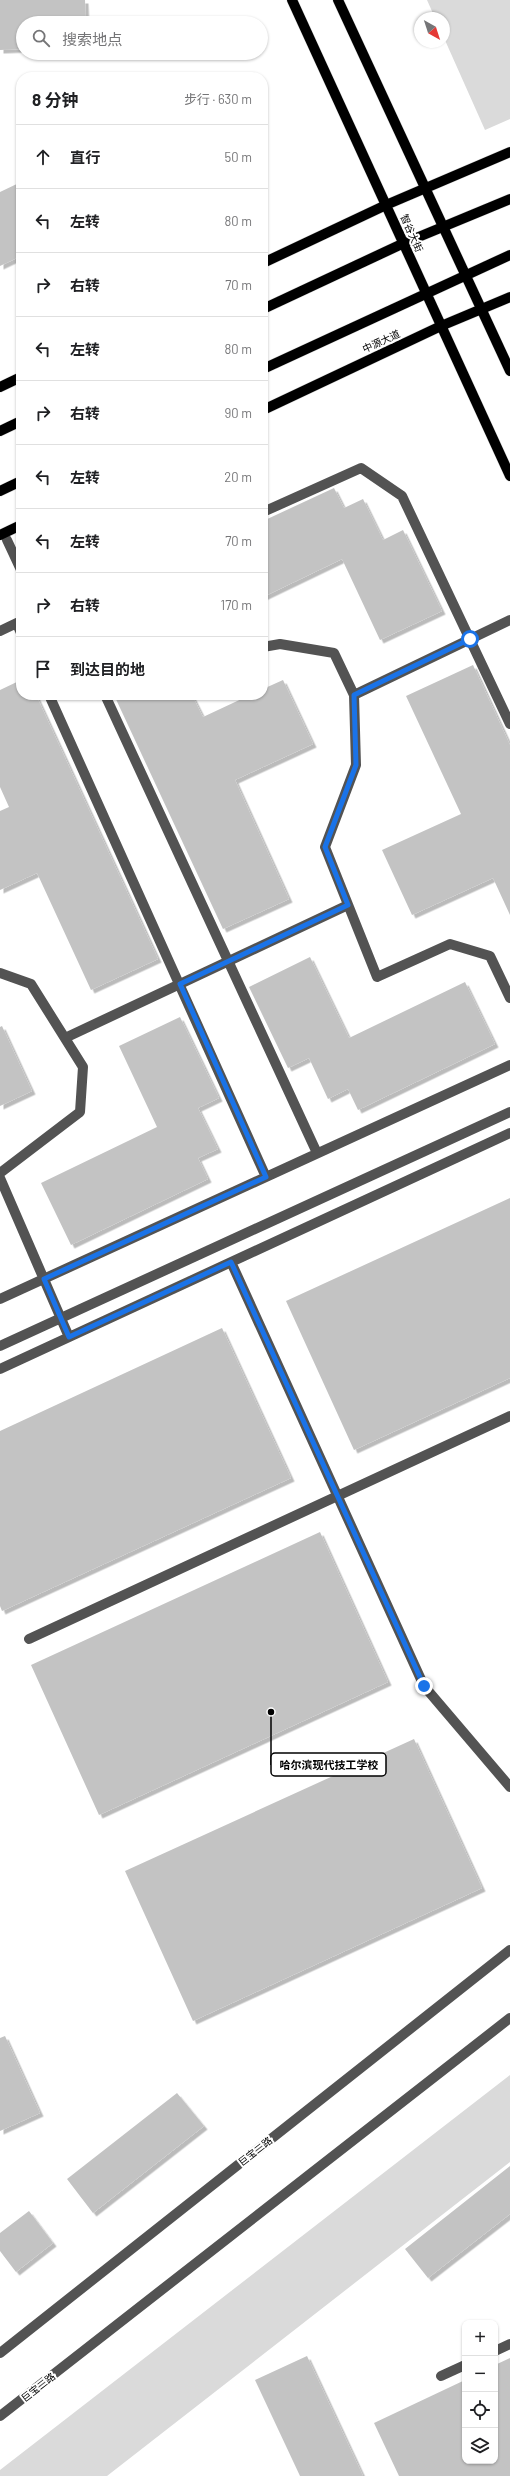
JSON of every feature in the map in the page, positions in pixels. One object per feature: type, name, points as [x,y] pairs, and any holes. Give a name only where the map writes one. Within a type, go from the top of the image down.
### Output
[{"type":"main road","name":"智谷大街","points":[[292,0],[510,476]]},
{"type":"main road","points":[[338,0],[510,371]]},
{"type":"main road","points":[[268,261],[386,205],[510,152]]},
{"type":"main road","points":[[268,307],[404,243],[510,199]]},
{"type":"main road","points":[[268,367],[510,255]]},
{"type":"main road","name":"中源大道","points":[[268,408],[441,326],[510,297]]},
{"type":"main road","points":[[0,387],[16,379]]},
{"type":"main road","points":[[0,431],[16,423]]},
{"type":"main road","points":[[0,491],[16,483]]},
{"type":"main road","points":[[3,537],[16,528]]},
{"type":"street","points":[[268,510],[361,468],[402,496],[510,724]]},
{"type":"street","points":[[3,537],[16,561]]},
{"type":"street","points":[[354,695],[510,620]]},
{"type":"street","points":[[0,631],[16,623]]},
{"type":"street","points":[[268,646],[280,644],[334,653],[354,695],[356,765],[325,847],[377,977],[450,944],[490,956],[510,998]]},
{"type":"street","points":[[51,700],[266,1177]]},
{"type":"street","points":[[107,700],[317,1153]]},
{"type":"street","points":[[65,1038],[348,905]]},
{"type":"street","points":[[0,973],[31,984],[83,1067],[80,1112],[0,1173]]},
{"type":"street","points":[[0,1300],[510,1065]]},
{"type":"street","points":[[0,1346],[510,1112]]},
{"type":"street","points":[[0,1369],[510,1133]]},
{"type":"street","points":[[0,1178],[69,1337]]},
{"type":"street","points":[[231,1262],[424,1686],[510,1788]]},
{"type":"street","points":[[29,1639],[510,1416]]},
{"type":"street","name":"巨宝二路","points":[[0,2352],[510,1950]]},
{"type":"street","name":"巨宝二路","points":[[0,2416],[510,2018]]},
{"type":"street","points":[[498,2350],[510,2344]]},
{"type":"street","points":[[441,2376],[462,2366]]},
{"type":"shaded area","points":[[427,0],[510,0],[510,119],[485,130],[448,48],[450,48],[450,12],[432,12]]},
{"type":"shaded area","points":[[510,2075],[510,2162],[107,2476],[0,2476],[0,2470]]},
{"type":"building","points":[[0,0],[85,0],[86,16],[16,16],[16,49],[0,50]]},
{"type":"building","points":[[16,184],[16,258],[0,266],[0,192]]},
{"type":"building","points":[[334,488],[344,508],[363,499],[383,540],[403,530],[442,611],[380,640],[342,559],[268,595],[268,519]]},
{"type":"building","points":[[473,665],[510,745],[510,915],[493,878],[412,915],[382,850],[461,814],[406,696]]},
{"type":"building","points":[[283,680],[313,744],[235,780],[289,899],[223,929],[116,700],[194,700],[203,717],[239,700],[268,700],[268,687]]},
{"type":"building","points":[[16,682],[16,700],[38,700],[158,959],[91,990],[37,873],[0,890],[0,811],[9,807],[0,787],[0,690]]},
{"type":"building","points":[[310,957],[349,1038],[465,982],[495,1044],[358,1110],[348,1089],[328,1099],[309,1058],[288,1068],[249,987]]},
{"type":"building","points":[[180,1017],[219,1098],[198,1108],[218,1149],[198,1158],[208,1179],[71,1245],[41,1183],[157,1127],[119,1046]]},
{"type":"building","points":[[2,1026],[32,1091],[0,1106],[0,1027]]},
{"type":"building","points":[[510,1198],[510,1378],[354,1450],[286,1301]]},
{"type":"building","points":[[222,1328],[291,1478],[2,1611],[0,1606],[0,1431]]},
{"type":"building","points":[[320,1532],[388,1682],[99,1815],[31,1665]]},
{"type":"building","points":[[414,1739],[482,1888],[193,2021],[125,1871]]},
{"type":"building","points":[[5,2036],[40,2113],[0,2131],[0,2038]]},
{"type":"building","points":[[177,2093],[204,2126],[93,2213],[67,2179]]},
{"type":"building","points":[[510,2166],[510,2214],[428,2278],[405,2249]]},
{"type":"building","points":[[29,2211],[53,2243],[16,2272],[0,2251],[0,2233]]},
{"type":"building","points":[[307,2356],[363,2476],[300,2476],[255,2380]]},
{"type":"building","points":[[510,2358],[510,2476],[399,2476],[374,2423],[462,2381],[462,2464],[498,2464],[498,2364]]},
{"type":"place","name":"哈尔滨现代技工学校","points":[[271,1712]]},
{"type":"route","points":[[424,1686],[231,1262],[69,1337],[44,1279],[266,1177],[180,984],[348,905],[325,847],[356,765],[354,695],[470,639]]}]
